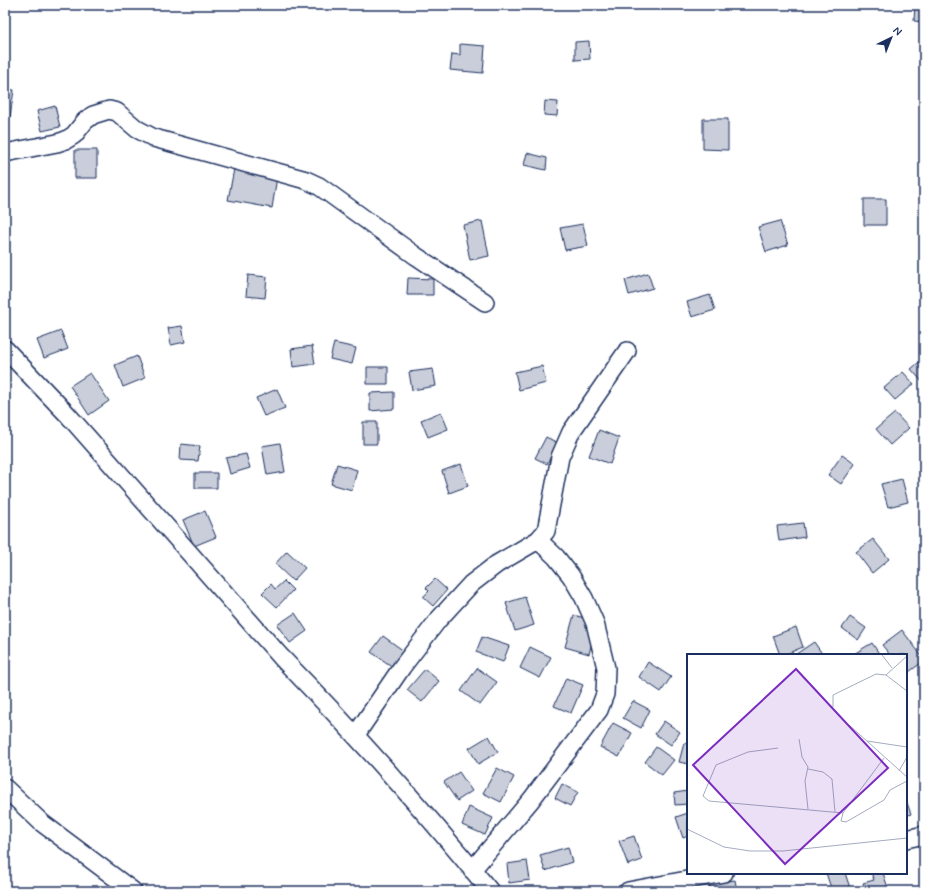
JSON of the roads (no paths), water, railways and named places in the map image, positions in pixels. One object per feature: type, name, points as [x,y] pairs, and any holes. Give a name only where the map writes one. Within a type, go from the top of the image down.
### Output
[{"type":"street","points":[[5,153],[66,140],[93,115],[109,110],[117,112],[137,129],[154,138],[306,180],[319,186],[416,256],[486,302]]},
{"type":"street","points":[[5,349],[68,415],[281,657],[318,694],[490,891]]},
{"type":"street","points":[[355,736],[411,655],[438,620],[471,584],[497,564],[538,540],[546,531],[560,457],[571,432],[627,351]]},
{"type":"street","points":[[472,870],[536,794],[599,710],[605,694],[606,668],[595,623],[584,598],[571,576],[556,556],[538,540]]},
{"type":"street","points":[[5,788],[42,823],[133,891]]},
{"type":"street","points":[[907,839],[924,835]]},
{"type":"street","points":[[628,891],[719,874]]}]
